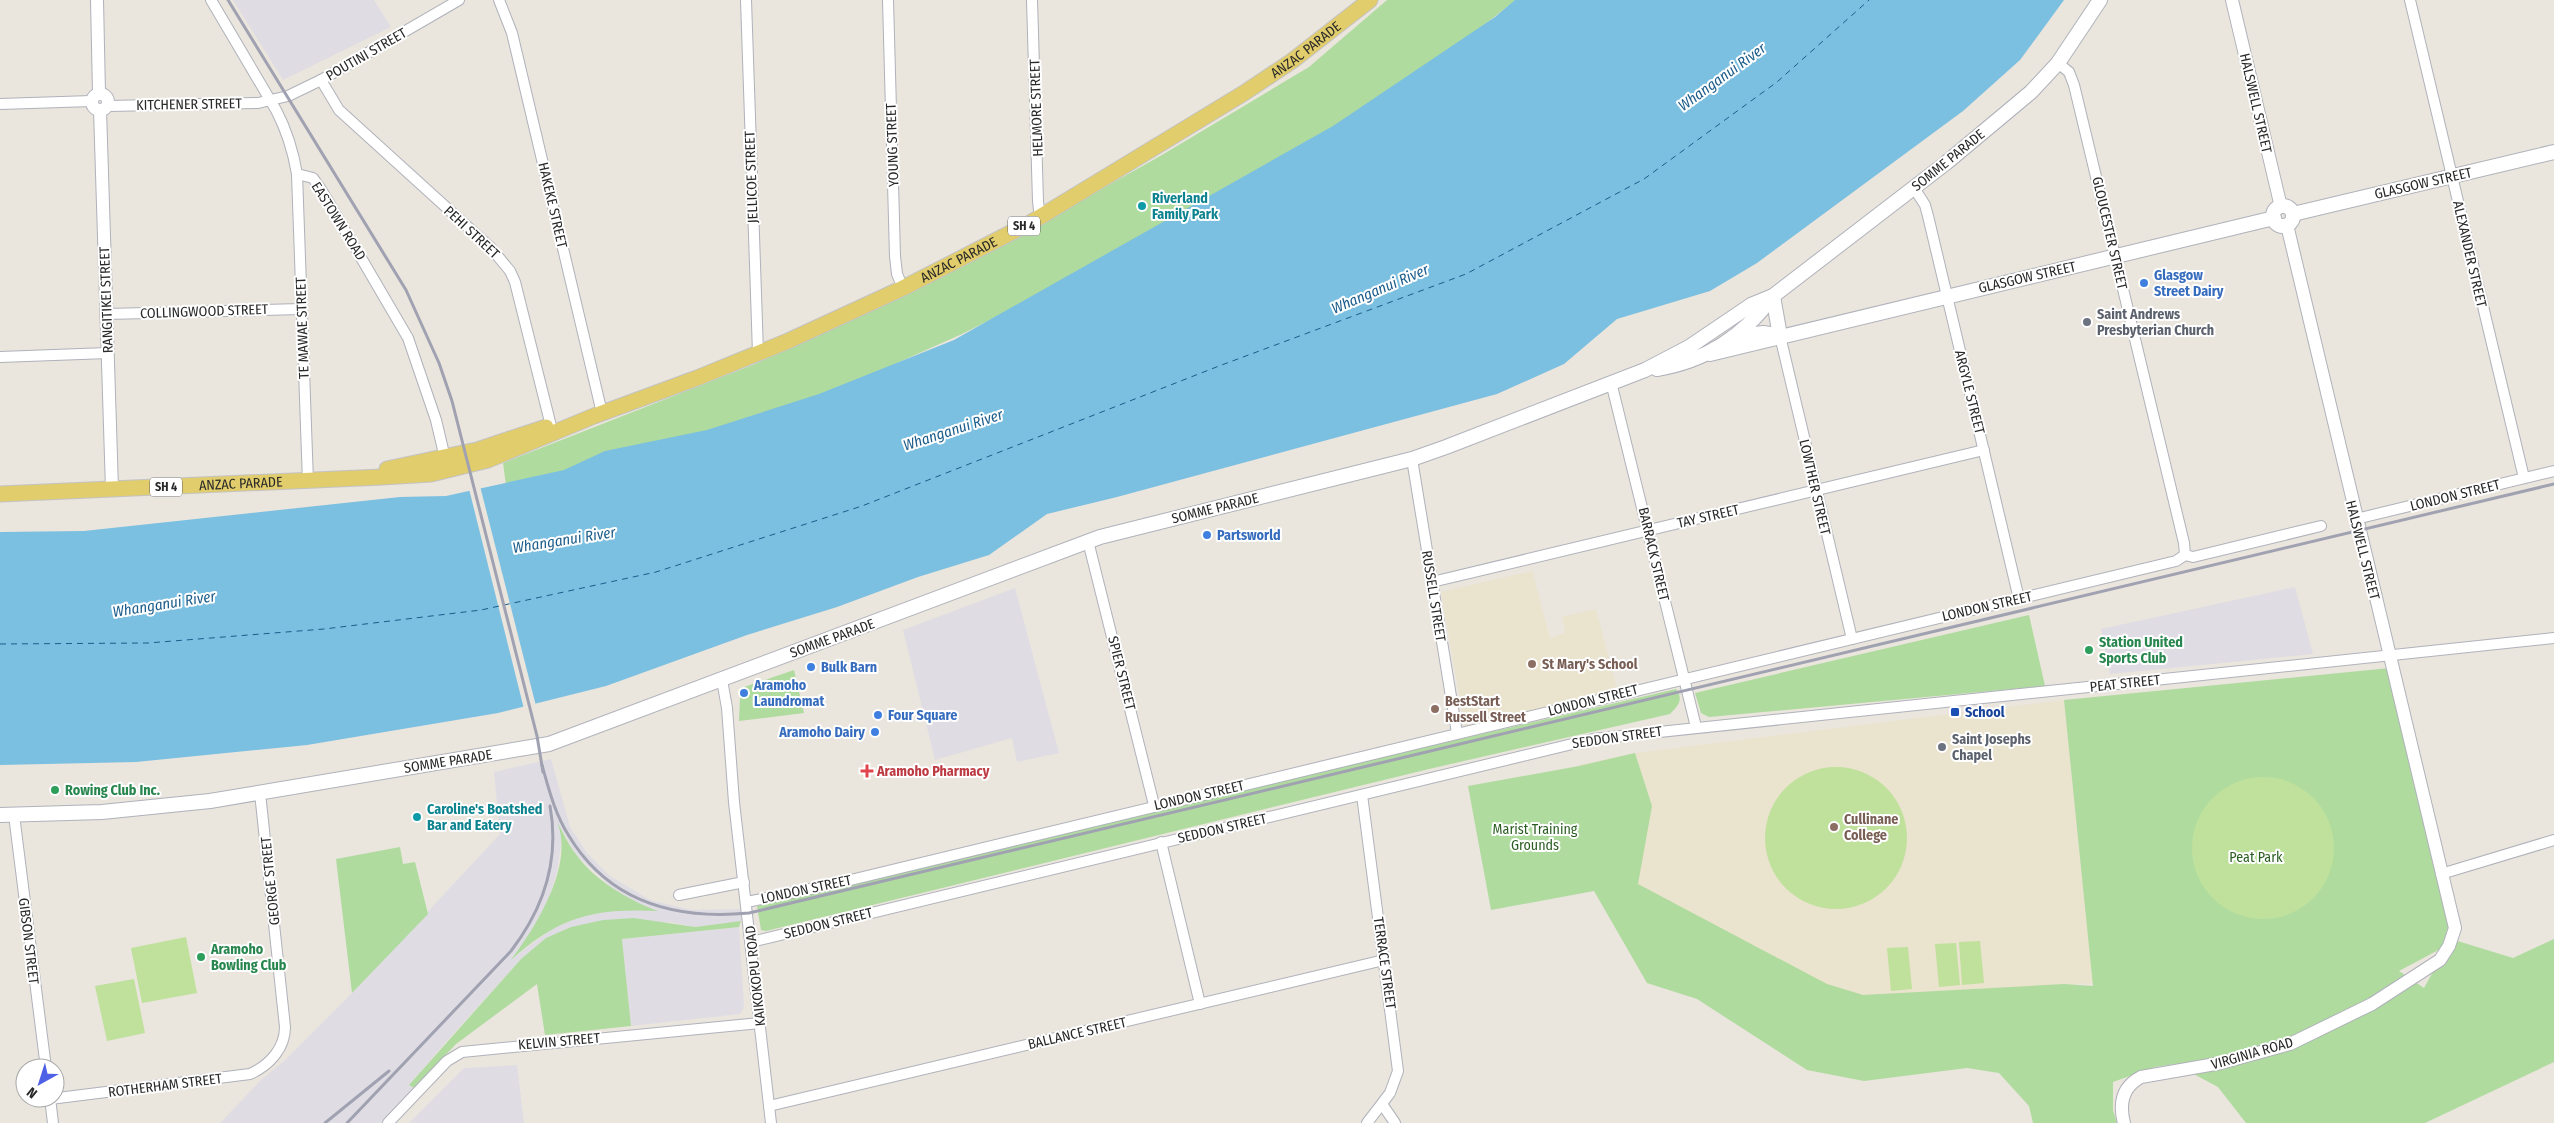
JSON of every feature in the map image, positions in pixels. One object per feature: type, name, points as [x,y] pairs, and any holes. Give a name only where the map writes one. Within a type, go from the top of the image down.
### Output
[{"type":"main road","name":"ANZAC PARADE","points":[[331,479],[382,478],[455,470],[488,460],[598,414],[758,353],[832,322],[1043,216],[1268,77],[1353,16],[1370,0]]},
{"type":"main road","name":"SOMME PARADE","points":[[1645,370],[1668,367],[1710,354],[1734,337],[1759,314],[1773,296],[1914,188],[2032,92],[2058,63],[2100,0]]},
{"type":"main road","name":"GLASGOW STREET","points":[[1710,354],[2554,152]]},
{"type":"main road","name":"SOMME PARADE","points":[[7,815],[102,812],[260,793],[544,745],[722,680],[1088,541],[1412,459],[1645,370],[1689,347],[1751,305],[1773,296]]},
{"type":"main road","points":[[1773,296],[1780,336]]},
{"type":"main road","name":"GLASGOW STREET","points":[[1689,347],[1763,333],[1780,336]]},
{"type":"main road","name":"ANZAC PARADE","points":[[0,494],[308,482],[331,479],[446,458],[550,426],[598,414]]},
{"type":"street","name":"RANGITIKEI STREET","points":[[97,0],[112,490]]},
{"type":"street","name":"EASTOWN ROAD","points":[[211,0],[271,101],[290,139],[297,174],[312,178],[322,191],[408,338],[436,420],[446,458]]},
{"type":"street","name":"POUTINI STREET","points":[[271,101],[288,96],[321,80],[459,0]]},
{"type":"street","name":"HAKEKE STREET","points":[[498,0],[512,33],[598,414]]},
{"type":"street","name":"JELLICOE STREET","points":[[746,0],[758,353]]},
{"type":"street","name":"YOUNG STREET","points":[[888,0],[895,256],[897,274],[903,288]]},
{"type":"street","name":"HELMORE STREET","points":[[1032,0],[1038,202],[1039,210],[1043,216]]},
{"type":"street","name":"HALSWELL STREET","points":[[2232,0],[2455,928],[2449,946]]},
{"type":"street","name":"ALEXANDER STREET","points":[[2410,0],[2524,478]]},
{"type":"street","name":"GLOUCESTER STREET","points":[[2058,63],[2069,72],[2074,85],[2184,543],[2185,555]]},
{"type":"street","name":"PEHI STREET","points":[[321,80],[340,110],[491,248],[510,271],[515,282],[550,426]]},
{"type":"street","name":"KITCHENER STREET","points":[[0,104],[271,101]]},
{"type":"street","name":"TE MAWAE STREET","points":[[297,174],[308,482]]},
{"type":"street","name":"ARGYLE STREET","points":[[1914,188],[1925,205],[2019,599]]},
{"type":"street","name":"COLLINGWOOD STREET","points":[[107,314],[301,308]]},
{"type":"street","name":"LOWTHER STREET","points":[[1780,336],[1852,639]]},
{"type":"street","points":[[0,357],[108,353]]},
{"type":"street","name":"BARRACK STREET","points":[[1611,382],[1696,727]]},
{"type":"street","name":"TAY STREET","points":[[1432,582],[1984,450]]},
{"type":"street","name":"RUSSELL STREET","points":[[1412,459],[1457,733]]},
{"type":"street","name":"LONDON STREET","points":[[2356,519],[2554,471]]},
{"type":"street","name":"LONDON STREET","points":[[746,902],[834,884],[1154,805],[2019,599],[2176,561],[2185,555],[2193,557],[2321,526]]},
{"type":"street","name":"SPIER STREET","points":[[1088,541],[1154,805]]},
{"type":"street","name":"PEAT STREET","points":[[1696,727],[2554,638]]},
{"type":"street","name":"KAIKOKOPU ROAD","points":[[722,680],[728,718],[734,802],[771,1123]]},
{"type":"street","name":"SEDDON STREET","points":[[751,942],[1362,795],[1573,742],[1615,735],[1696,727]]},
{"type":"street","name":"GEORGE STREET","points":[[260,793],[285,1027],[284,1042],[274,1056]]},
{"type":"street","name":"TERRACE STREET","points":[[1362,795],[1398,1071],[1396,1082],[1367,1123]]},
{"type":"street","name":"GIBSON STREET","points":[[7,815],[44,1058]]},
{"type":"street","points":[[2441,874],[2554,840]]},
{"type":"street","points":[[1161,842],[1200,1004]]},
{"type":"street","points":[[679,895],[744,882]]},
{"type":"street","name":"VIRGINIA ROAD","points":[[2124,1123],[2122,1098],[2128,1086],[2141,1076],[2221,1063],[2290,1044],[2372,1004],[2440,960],[2449,946]]},
{"type":"street","name":"BALLANCE STREET","points":[[770,1106],[1384,960]]},
{"type":"street","name":"KELVIN STREET","points":[[388,1123],[447,1061],[462,1052],[760,1023]]},
{"type":"street","name":"ROTHERHAM STREET","points":[[65,1096],[243,1075],[257,1071],[274,1056]]},
{"type":"street","points":[[1382,1104],[1395,1123]]},
{"type":"street","points":[[51,1108],[53,1123]]},
{"type":"shaded area","points":[[233,0],[374,0],[391,27],[283,80]]},
{"type":"shaded area","name":"St Mary's School","points":[[1532,571],[1550,638],[1565,633],[1562,617],[1596,609],[1617,689],[1465,726],[1441,592]]},
{"type":"shaded area","points":[[2295,587],[2313,654],[2110,674],[2101,629]]},
{"type":"shaded area","points":[[1015,588],[1059,753],[1017,762],[1012,738],[935,760],[903,630]]},
{"type":"shaded area","name":"Cullinane College","points":[[2064,700],[2093,983],[1852,999],[1602,889],[1579,765],[1635,753]]},
{"type":"shaded area","points":[[551,759],[570,827],[587,853],[610,876],[650,900],[692,910],[740,909],[741,921],[695,927],[669,922],[546,938],[521,959],[446,1042],[409,1085],[414,1088],[381,1123],[220,1123],[262,1079],[283,1062],[352,993],[500,834],[494,772]],"holes":[[[561,828],[575,854],[610,886],[631,901],[656,910],[622,909],[585,915],[555,927],[514,957],[534,930],[548,901],[557,872]]]},
{"type":"shaded area","points":[[739,927],[744,1007],[740,1014],[631,1026],[622,939]]},
{"type":"shaded area","points":[[517,1065],[524,1123],[409,1123],[464,1068]]},
{"type":"green space","name":"Riverland Family Park","points":[[1387,0],[1516,0],[1417,77],[1118,256],[962,334],[794,409],[642,453],[506,485],[503,463],[755,364],[968,264],[1162,155],[1309,67]]},
{"type":"green space","points":[[2029,615],[2045,686],[1709,717],[1701,713],[1695,693]]},
{"type":"green space","points":[[2390,668],[2450,920],[2444,947],[2399,971],[2424,988],[2451,939],[2513,958],[2554,939],[2554,1062],[2425,1123],[2246,1123],[2218,1087],[2175,1064],[2155,1067],[2113,1082],[2113,1110],[2117,1123],[2033,1123],[2029,1106],[1999,1073],[1967,1068],[1864,1081],[1807,1070],[1697,999],[1647,983],[1594,891],[1491,910],[1468,786],[1579,766],[1635,753],[1652,806],[1638,884],[1827,984],[1863,995],[2064,984],[2093,986],[2064,700]]},
{"type":"green space","points":[[794,670],[804,713],[739,721],[740,697],[744,687]]},
{"type":"green space","points":[[1676,689],[1680,700],[1670,714],[1429,769],[766,931],[761,930],[757,906],[1279,781]]},
{"type":"green space","points":[[1836,767],[1863,773],[1875,779],[1886,788],[1895,799],[1901,811],[1907,838],[1901,865],[1895,877],[1886,888],[1875,897],[1863,903],[1836,909],[1809,903],[1797,897],[1786,888],[1777,877],[1771,865],[1765,838],[1771,811],[1777,799],[1786,788],[1797,779],[1809,773]]},
{"type":"green space","name":"Peat Park","points":[[2263,777],[2290,783],[2302,789],[2313,798],[2322,809],[2328,821],[2334,848],[2328,875],[2322,887],[2313,898],[2302,907],[2290,913],[2263,919],[2236,913],[2224,907],[2213,898],[2204,887],[2198,875],[2192,848],[2198,821],[2204,809],[2213,798],[2224,789],[2236,783]]},
{"type":"green space","points":[[557,822],[572,849],[592,872],[612,888],[658,911],[615,911],[579,918],[562,924],[546,933],[511,960],[541,913],[557,875],[561,857],[561,839]]},
{"type":"green space","points":[[400,847],[403,864],[415,862],[428,914],[352,993],[336,859]]},
{"type":"green space","points":[[634,918],[695,927],[741,921],[739,927],[622,939],[631,1026],[545,1035],[537,984],[456,1044],[414,1088],[409,1085],[521,959],[546,938],[571,927],[603,920]]},
{"type":"green space","points":[[186,937],[197,993],[142,1003],[131,948]]},
{"type":"green space","points":[[1980,941],[1984,983],[1962,985],[1959,942]]},
{"type":"green space","points":[[1956,943],[1960,985],[1939,987],[1935,944]]},
{"type":"green space","points":[[1908,947],[1912,989],[1891,991],[1887,948]]},
{"type":"green space","points":[[134,979],[145,1033],[107,1041],[95,986]]},
{"type":"water","name":"Whanganui River","points":[[1515,0],[2064,0],[2020,60],[1963,111],[1757,263],[1710,291],[1617,319],[1564,364],[1497,394],[1117,497],[1047,514],[989,555],[918,577],[837,607],[747,635],[606,686],[498,713],[307,745],[136,762],[0,765],[0,532],[84,531],[400,497],[446,496],[564,470],[605,451],[707,430],[819,394],[954,340],[1333,126],[1495,17]]},
{"type":"pier","points":[[480,486],[536,706],[524,709],[469,489]]},
{"type":"ferry route","points":[[0,644],[148,643],[324,629],[481,610],[656,572],[862,506],[1219,366],[1466,274],[1644,179],[1777,82],[1869,0]]},
{"type":"railway","points":[[228,0],[406,290],[439,363],[452,401],[537,736],[543,772]]},
{"type":"railway","points":[[542,765],[553,802],[564,828],[585,859],[604,877],[624,891],[647,902],[671,909],[696,913],[749,913],[2554,484]]},
{"type":"railway","points":[[347,1123],[511,951],[523,935],[540,901],[551,865],[553,826],[550,806]]},
{"type":"railway","points":[[325,1123],[389,1071]]},
{"type":"place","name":"Riverland Family Park","points":[[1142,206]]},
{"type":"place","name":"Glasgow Street Dairy","points":[[2144,283]]},
{"type":"place","name":"Saint Andrews Presbyterian Church","points":[[2087,322]]},
{"type":"place","name":"Partsworld","points":[[1207,535]]},
{"type":"place","name":"Station United Sports Club","points":[[2089,650]]},
{"type":"place","name":"St Mary's School","points":[[1532,664]]},
{"type":"place","name":"Bulk Barn","points":[[811,667]]},
{"type":"place","name":"Aramoho Laundromat","points":[[744,693]]},
{"type":"place","name":"BestStart Russell Street","points":[[1435,709]]},
{"type":"place","name":"School","points":[[1955,712]]},
{"type":"place","name":"Four Square","points":[[878,715]]},
{"type":"place","name":"Aramoho Dairy","points":[[875,732]]},
{"type":"place","name":"Saint Josephs Chapel","points":[[1942,747]]},
{"type":"place","name":"Aramoho Pharmacy","points":[[867,771]]},
{"type":"place","name":"Rowing Club Inc.","points":[[55,790]]},
{"type":"place","name":"Caroline's Boatshed Bar and Eatery","points":[[417,817]]},
{"type":"place","name":"Cullinane College","points":[[1834,827]]},
{"type":"place","name":"Aramoho Bowling Club","points":[[201,957]]},
{"type":"park label","name":"Marist Training Grounds","points":[[1535,838]]}]
